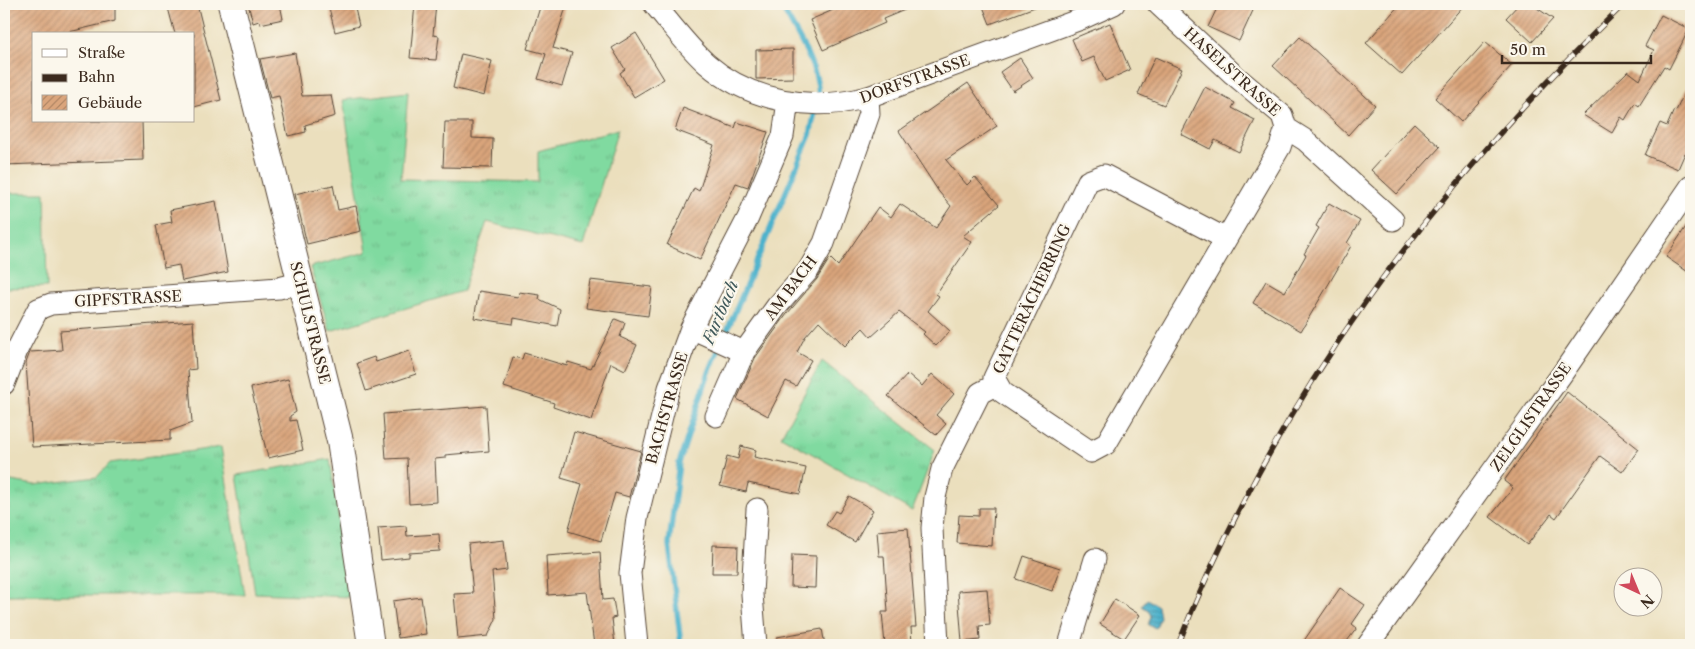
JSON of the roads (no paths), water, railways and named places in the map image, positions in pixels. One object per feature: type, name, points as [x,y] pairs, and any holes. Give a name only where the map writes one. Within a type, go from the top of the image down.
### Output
[{"type":"street","name":"SCHULSTRASSE","points":[[231,4],[299,283],[340,441],[371,645]]},
{"type":"street","name":"DORFSTRASSE","points":[[654,4],[694,52],[709,65],[757,95],[795,102],[830,103],[849,102],[868,97],[1081,19],[1114,4]]},
{"type":"street","name":"HASELSTRASSE","points":[[1158,4],[1233,74],[1282,115],[1286,128],[1305,140],[1393,220]]},
{"type":"street","name":"AM BACH","points":[[716,416],[740,350],[808,271],[824,243],[869,114],[868,97]]},
{"type":"street","name":"BACHSTRASSE","points":[[637,645],[630,573],[637,518],[669,388],[699,332],[783,136],[795,102]]},
{"type":"street","name":"GATTERÄCHERRING","points":[[1226,239],[1104,175],[1088,181],[994,378],[1002,392],[1091,452],[1106,444],[1226,239],[1280,146],[1286,128]]},
{"type":"street","name":"ZELGLISTRASSE","points":[[1368,645],[1562,374],[1691,186]]},
{"type":"street","name":"GIPFSTRASSE","points":[[4,384],[18,348],[38,309],[51,304],[201,295],[279,288],[299,283]]},
{"type":"street","points":[[699,332],[740,350]]},
{"type":"street","points":[[938,645],[932,528],[935,497],[942,469],[980,393],[997,384]]},
{"type":"street","points":[[756,645],[752,594],[757,509]]},
{"type":"street","points":[[1069,645],[1095,559]]},
{"type":"water","points":[[1147,599],[1158,606],[1160,617],[1156,628],[1148,625],[1151,616],[1148,610],[1142,606]]},
{"type":"waterway","name":"Furtbach","points":[[780,4],[799,37],[816,76],[818,98]]},
{"type":"waterway","name":"Furtbach","points":[[724,338],[810,135],[816,107]]},
{"type":"waterway","name":"Furtbach","points":[[681,645],[669,544],[679,463],[708,375],[720,346]]},
{"type":"railway","points":[[1178,645],[1218,554],[1262,466],[1312,382],[1366,301],[1425,222],[1488,147],[1554,74],[1624,4]]}]
